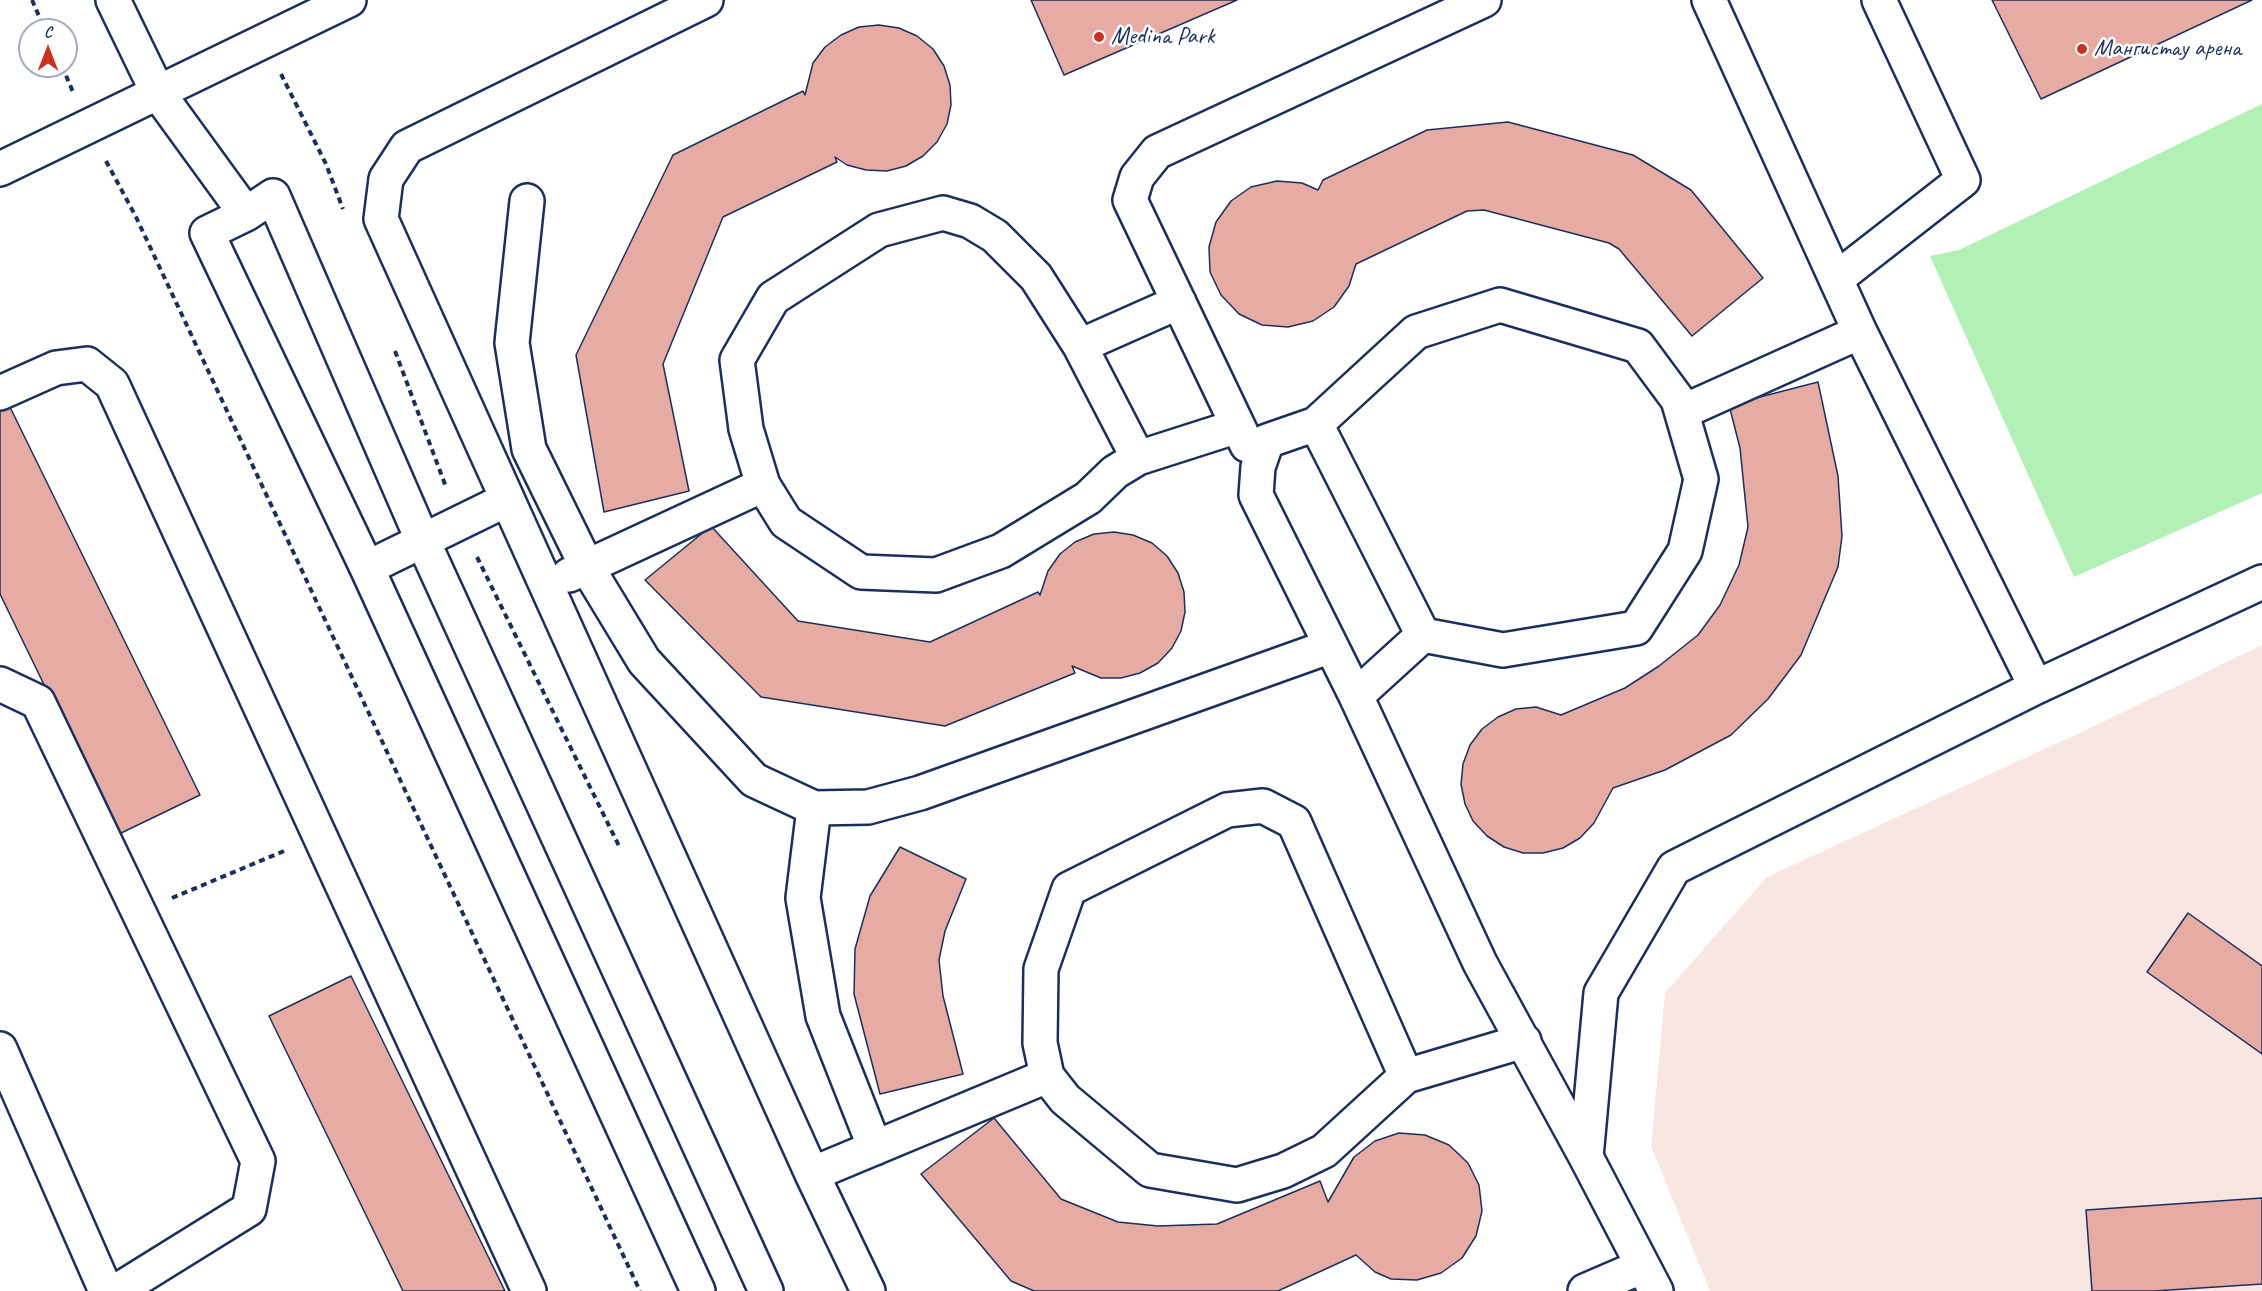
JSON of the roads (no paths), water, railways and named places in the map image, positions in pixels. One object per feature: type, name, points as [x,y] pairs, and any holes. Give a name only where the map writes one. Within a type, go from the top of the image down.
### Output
[{"type":"street","points":[[113,0],[158,93],[246,214]]},
{"type":"street","points":[[0,169],[349,0]]},
{"type":"street","points":[[706,0],[407,147],[386,178],[381,219],[812,1174],[868,1291]]},
{"type":"street","points":[[1258,468],[1130,200],[1137,177],[1157,152],[1484,0]]},
{"type":"street","points":[[1709,0],[1860,332],[2036,687]]},
{"type":"street","points":[[1836,279],[1963,180],[1879,0]]},
{"type":"street","points":[[698,1291],[367,568],[207,232],[246,214],[273,196],[422,539],[766,1291]]},
{"type":"street","points":[[527,201],[512,343],[529,449],[587,567],[644,661],[754,780],[814,808],[868,807],[920,793],[1331,646]]},
{"type":"street","points":[[1138,458],[1080,346],[1036,277],[995,236],[970,221],[943,213],[879,230],[773,298],[737,360],[746,429],[763,484],[786,522],[861,572],[936,575],[1001,551],[1088,498],[1115,472],[1138,458],[1238,426]]},
{"type":"street","points":[[1080,346],[1179,302]]},
{"type":"street","points":[[1423,636],[1503,650],[1636,628],[1685,551],[1701,479],[1678,400],[1638,346],[1500,305],[1416,332],[1316,424],[1267,441],[1258,468],[1256,495],[1356,696],[1480,963],[1524,1041],[1649,1278],[1585,1291]]},
{"type":"street","points":[[1682,412],[1860,332]]},
{"type":"street","points":[[0,393],[56,368],[87,364],[112,384],[529,1291]]},
{"type":"street","points":[[1316,424],[1423,636]]},
{"type":"street","points":[[546,586],[763,484]]},
{"type":"street","points":[[367,568],[422,539],[506,500]]},
{"type":"street","points":[[1586,1157],[1601,993],[1674,868],[2036,687],[2262,582]]},
{"type":"street","points":[[1356,696],[1423,636]]},
{"type":"street","points":[[0,684],[38,702],[258,1161],[249,1209],[117,1291]]},
{"type":"street","points":[[1406,1076],[1294,822],[1263,806],[1227,810],[1069,889],[1041,969],[1040,1042],[1047,1076],[1065,1099],[1150,1170],[1237,1185],[1283,1171],[1324,1151],[1406,1076],[1524,1041]]},
{"type":"street","points":[[814,808],[803,898],[823,1016],[875,1148]]},
{"type":"street","points":[[0,1049],[105,1291]]},
{"type":"street","points":[[812,1174],[1047,1076]]},
{"type":"place","name":"Medina Park","points":[[1099,37]]},
{"type":"place","name":"Мангистау арена","points":[[2082,49]]}]
